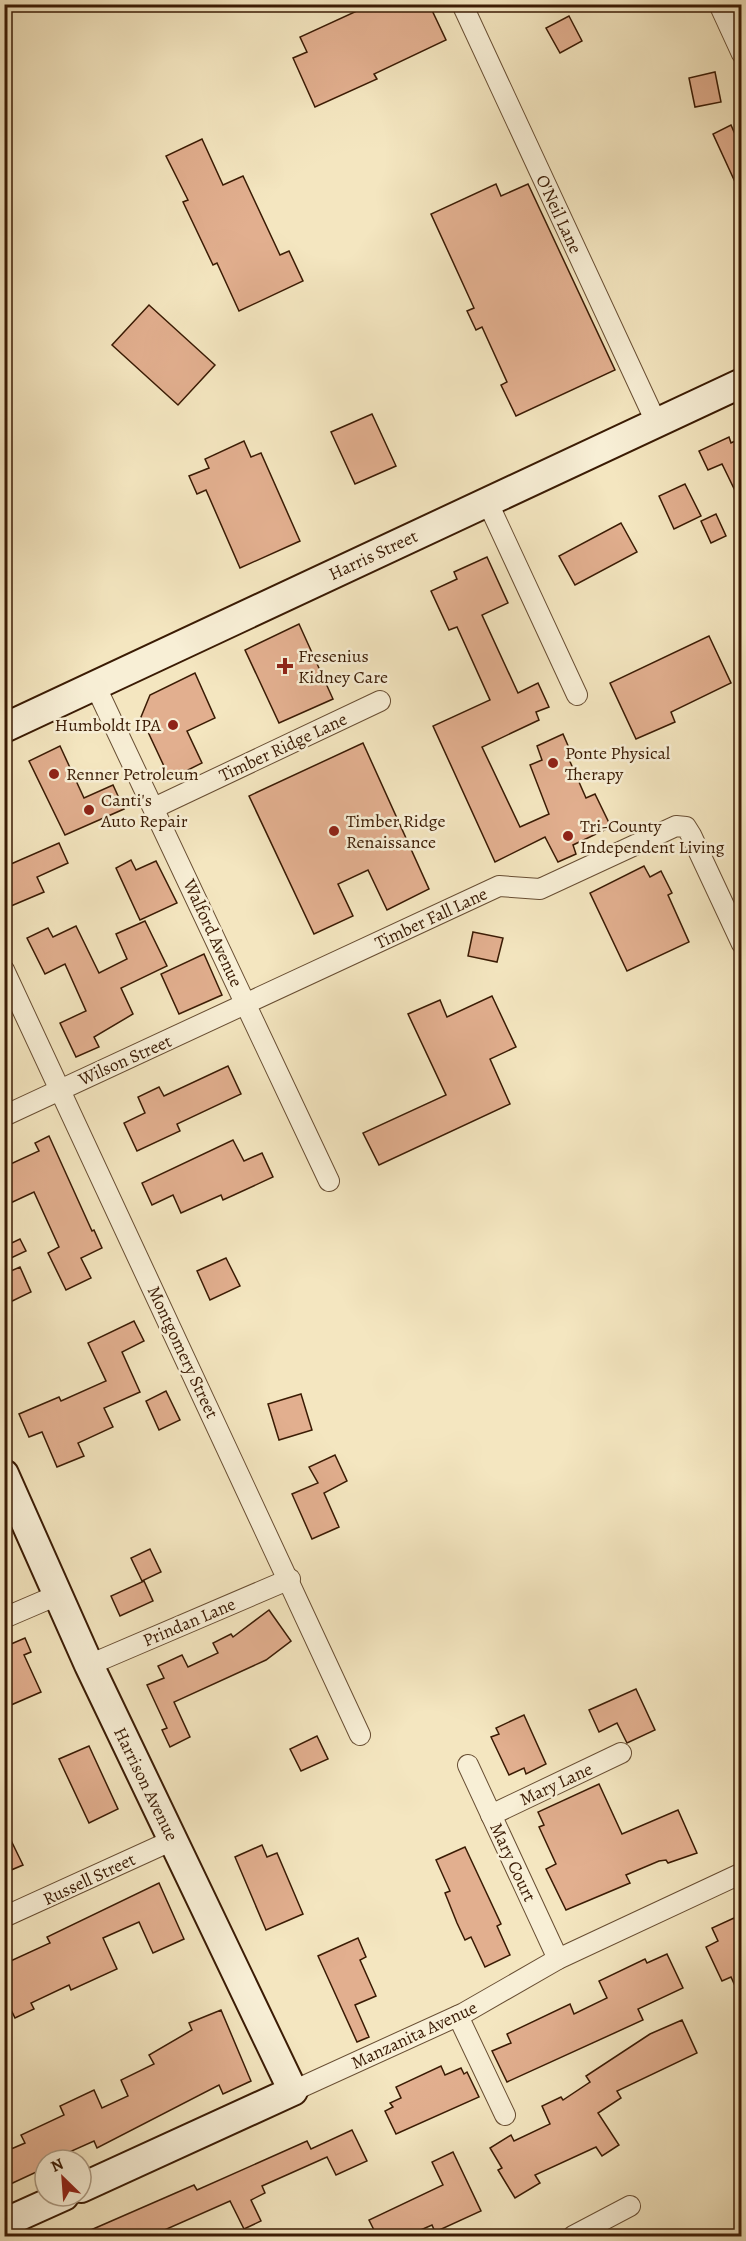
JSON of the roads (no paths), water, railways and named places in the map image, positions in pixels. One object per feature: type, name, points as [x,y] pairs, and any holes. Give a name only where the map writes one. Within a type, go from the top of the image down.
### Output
[{"type":"street","name":"O'Neil Lane","points":[[462,4],[656,422]]},
{"type":"street","points":[[719,4],[741,54]]},
{"type":"street","name":"Harris Street","points":[[4,728],[741,383]]},
{"type":"street","points":[[487,501],[577,695]]},
{"type":"street","name":"Walford Avenue","points":[[95,686],[328,1181]]},
{"type":"street","name":"Timber Ridge Lane","points":[[154,808],[380,701]]},
{"type":"street","name":"Timber Fall Lane","points":[[246,1004],[499,886],[540,889],[676,826],[686,827],[741,944]]},
{"type":"street","name":"Montgomery Street","points":[[4,970],[290,1579],[360,1735]]},
{"type":"street","name":"Wilson Street","points":[[4,1116],[246,1004]]},
{"type":"street","name":"Harrison Avenue","points":[[4,1474],[60,1594],[89,1665],[294,2091]]},
{"type":"street","name":"Prindan Lane","points":[[89,1665],[290,1579]]},
{"type":"street","points":[[4,1618],[60,1594]]},
{"type":"street","name":"Mary Lane","points":[[491,1815],[621,1753]]},
{"type":"street","name":"Mary Court","points":[[468,1765],[558,1959]]},
{"type":"street","name":"Russell Street","points":[[4,1917],[173,1840]]},
{"type":"street","name":"Manzanita Avenue","points":[[93,2183],[458,2016],[558,1959],[741,1873]]},
{"type":"street","points":[[458,2016],[505,2115]]},
{"type":"street","points":[[573,2236],[630,2206]]},
{"type":"street","points":[[4,2223],[37,2208]]},
{"type":"place","name":"Fresenius Kidney Care","points":[[285,666]]},
{"type":"place","name":"Humboldt IPA","points":[[173,725]]},
{"type":"place","name":"Ponte Physical Therapy","points":[[553,763]]},
{"type":"place","name":"Renner Petroleum","points":[[54,774]]},
{"type":"place","name":"Canti's Auto Repair","points":[[89,810]]},
{"type":"place","name":"Timber Ridge Renaissance","points":[[334,831]]},
{"type":"place","name":"Tri-County Independent Living","points":[[568,836]]}]
